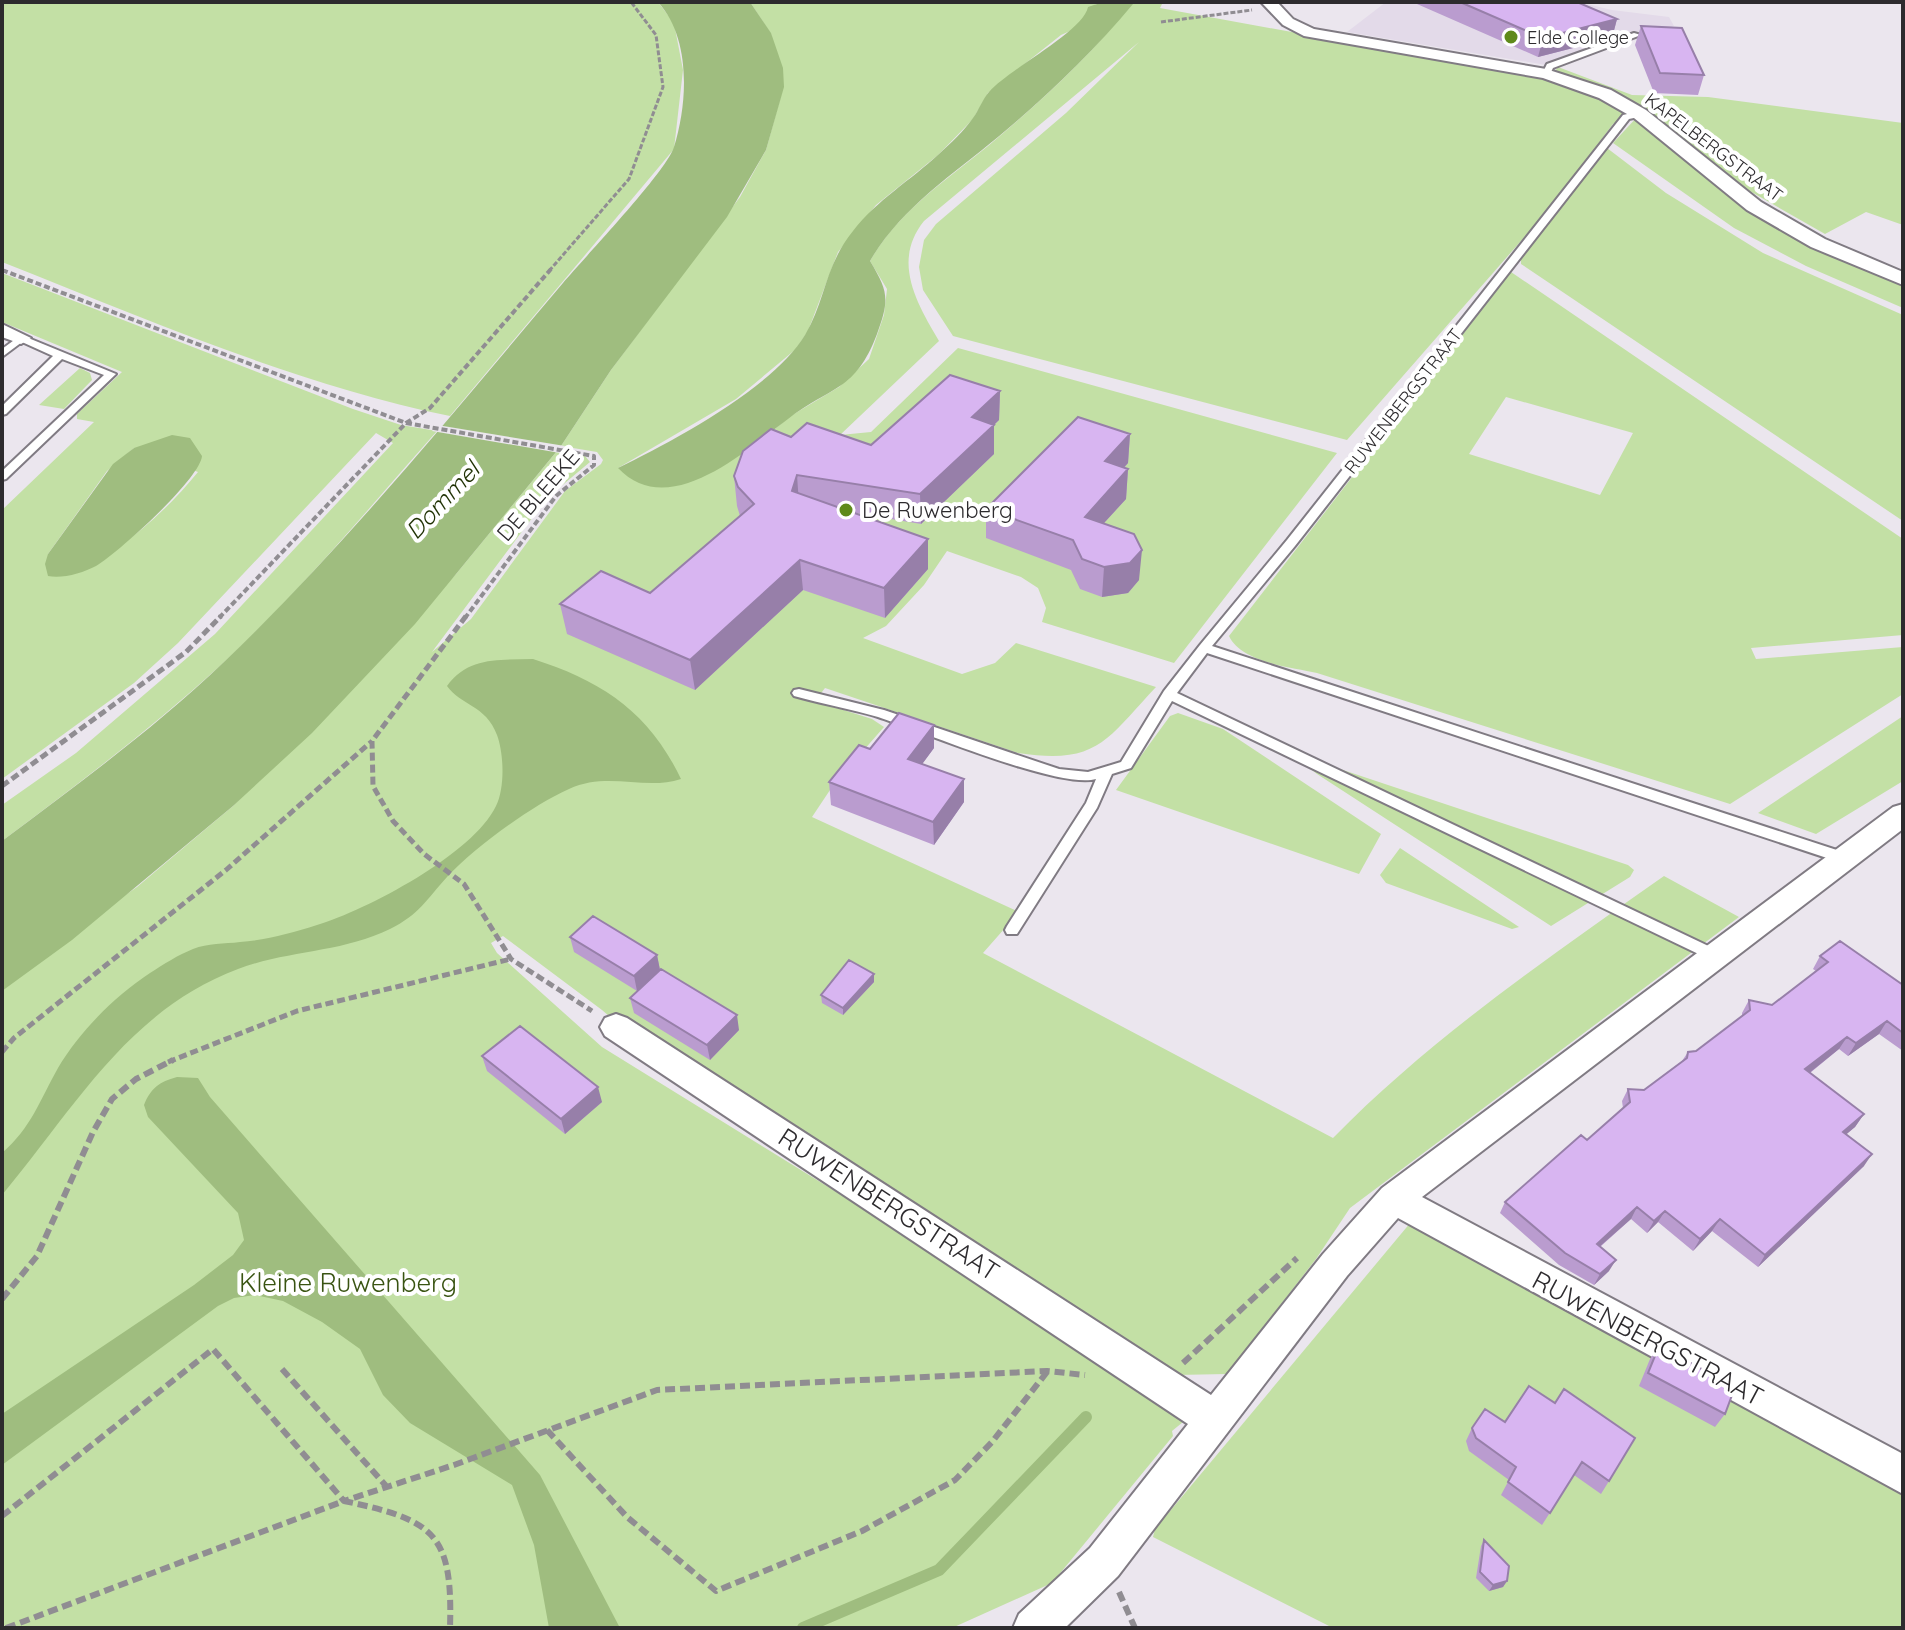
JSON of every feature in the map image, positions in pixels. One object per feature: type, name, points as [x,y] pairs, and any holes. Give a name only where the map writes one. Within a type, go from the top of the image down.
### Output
[{"type":"street","name":"KAPELBERGSTRAAT","points":[[1271,5],[1288,22],[1334,39],[1546,74],[1605,94],[1640,114],[1754,206],[1818,243],[1903,279]]},
{"type":"street","points":[[1033,1628],[1066,1601],[1104,1562],[1335,1265],[1394,1199],[1539,1086],[1903,814]]},
{"type":"street","name":"RUWENBERGSTRAAT","points":[[616,1027],[1162,1382],[1214,1419]]},
{"type":"street","name":"RUWENBERGSTRAAT","points":[[1394,1199],[1903,1475]]},
{"type":"lane","points":[[1546,74],[1550,66],[1637,35]]},
{"type":"lane","name":"RUWENBERGSTRAAT","points":[[1105,774],[1126,765],[1169,694],[1204,648],[1291,543],[1626,117],[1640,114]]},
{"type":"lane","points":[[2,354],[11,334],[111,374],[2,477]]},
{"type":"lane","points":[[2,412],[60,355]]},
{"type":"lane","points":[[1204,648],[1844,858]]},
{"type":"lane","points":[[799,693],[879,713],[1058,774],[1105,774],[1092,804],[1012,930]]},
{"type":"lane","points":[[1169,694],[1716,956]]},
{"type":"path","points":[[2,786],[186,652],[406,423],[430,408],[629,179],[663,87],[656,35],[631,2]]},
{"type":"path","points":[[1161,22],[1271,5]]},
{"type":"path","name":"DE BLEEKE","points":[[2,270],[406,423],[594,456],[594,465],[556,496],[372,741]]},
{"type":"path","points":[[372,741],[373,786],[393,821],[424,854],[464,884],[511,959],[616,1027]]},
{"type":"path","points":[[4,1049],[226,870],[372,741]]},
{"type":"path","points":[[2,1299],[32,1266],[58,1221],[106,1107],[123,1087],[228,1033],[342,995],[511,959]]},
{"type":"path","points":[[1162,1382],[1299,1256]]},
{"type":"path","points":[[2,1516],[213,1349],[344,1501],[391,1510],[428,1528],[446,1551],[453,1586],[450,1628]]},
{"type":"path","points":[[282,1369],[387,1487]]},
{"type":"path","points":[[6,1628],[344,1501],[454,1465],[657,1390],[1047,1371],[1090,1376]]},
{"type":"path","points":[[547,1430],[627,1517],[716,1591],[862,1531],[955,1480],[992,1442],[1047,1371]]},
{"type":"shaded area","name":"Elde College","points":[[1386,2],[1578,2],[1669,17],[1674,26],[1558,67],[1347,32]]},
{"type":"green space","points":[[2,2],[658,2],[674,23],[683,70],[674,149],[450,416],[392,403],[279,369],[2,262]]},
{"type":"green space","name":"Kleine Ruwenberg","points":[[750,2],[1103,2],[1096,4],[1079,27],[1061,35],[988,93],[973,119],[938,155],[876,205],[838,252],[808,331],[796,349],[736,399],[618,468],[755,446],[789,417],[839,387],[869,359],[884,315],[887,289],[870,261],[881,243],[923,198],[1064,78],[1132,3],[1124,2],[1163,2],[1160,8],[1561,81],[1633,113],[1613,124],[1555,202],[1347,440],[953,336],[923,290],[919,267],[924,240],[936,224],[1066,113],[1139,42],[924,221],[910,251],[909,266],[922,311],[939,341],[840,435],[871,432],[958,348],[1337,453],[1174,663],[1042,622],[1046,608],[1038,588],[1021,577],[947,551],[924,585],[886,626],[863,638],[962,674],[995,663],[1016,643],[1156,687],[1125,721],[1098,744],[1084,751],[1045,756],[1018,753],[825,688],[815,701],[872,719],[884,727],[834,784],[812,817],[1019,912],[983,953],[1333,1138],[1451,1032],[1534,968],[1664,876],[1739,917],[1350,1208],[1316,1259],[1227,1374],[1176,1375],[654,1055],[602,1010],[503,936],[491,943],[497,953],[602,1047],[1194,1413],[1172,1431],[1173,1436],[1052,1583],[952,1628],[2,1628],[2,980],[137,887],[233,806],[456,574],[557,451],[585,456],[590,462],[547,498],[432,652],[471,619],[565,491],[601,464],[603,460],[597,452],[561,446],[611,370],[740,197],[766,150],[783,88],[771,34]]},
{"type":"green space","points":[[1558,67],[1632,95],[1708,97],[1903,123],[1903,225],[1866,212],[1825,234],[1711,169],[1658,124],[1558,76],[1555,71]]},
{"type":"green space","points":[[1638,116],[1723,189],[1903,282],[1903,308],[1806,266],[1734,228],[1613,143]]},
{"type":"green space","points":[[1607,148],[1666,193],[1763,253],[1903,315],[1903,521],[1521,264],[1521,257]]},
{"type":"green space","points":[[1511,272],[1903,539],[1903,635],[1751,648],[1756,659],[1903,647],[1903,694],[1730,804],[1317,673],[1256,658],[1235,645],[1229,636]],"holes":[[[1506,397],[1633,433],[1600,495],[1469,454]]]},
{"type":"green space","points":[[2,273],[353,409],[401,425],[437,431],[250,638],[141,734],[2,841],[2,805],[76,753],[215,634],[393,443],[376,433],[178,643],[134,683],[2,779],[2,510],[94,422],[77,419],[77,414],[122,372],[2,322]],"holes":[[[134,448],[198,472],[154,518],[102,558],[64,576],[48,554],[107,471]]]},
{"type":"green space","points":[[80,368],[90,373],[92,380],[64,409],[39,405]]},
{"type":"green space","points":[[1178,713],[1223,729],[1381,834],[1359,874],[1116,790],[1170,716]]},
{"type":"green space","points":[[1903,716],[1903,781],[1816,834],[1758,813]]},
{"type":"green space","points":[[1289,752],[1628,865],[1634,870],[1630,877],[1551,926],[1317,774]]},
{"type":"green space","points":[[1400,848],[1519,927],[1512,929],[1386,883],[1380,875]]},
{"type":"green space","points":[[1411,1222],[1903,1482],[1903,1628],[1333,1628],[1153,1537],[1155,1529]]},
{"type":"water","name":"Dommel","points":[[658,2],[750,2],[771,33],[783,68],[784,87],[766,150],[727,217],[611,370],[561,446],[415,624],[312,733],[233,806],[72,940],[2,991],[2,841],[171,710],[224,662],[313,572],[398,477],[668,159],[679,129],[684,71],[676,34]]},
{"type":"water","points":[[1103,2],[1133,4],[1102,40],[1051,90],[928,194],[882,242],[870,261],[884,288],[884,312],[869,353],[851,377],[729,462],[683,484],[660,487],[638,483],[618,468],[720,411],[790,355],[812,322],[843,244],[862,220],[957,137],[999,82],[1060,39],[1083,17],[1088,7]]},
{"type":"water","points":[[172,435],[190,438],[202,456],[188,481],[139,532],[96,566],[72,575],[48,576],[45,564],[48,554],[113,464],[134,448]]},
{"type":"water","points":[[533,659],[581,678],[621,702],[654,735],[681,779],[654,783],[598,782],[569,789],[521,816],[488,840],[447,877],[416,912],[390,929],[353,943],[257,963],[199,987],[134,1036],[106,1065],[2,1195],[2,1153],[28,1124],[76,1041],[137,982],[171,960],[199,947],[279,936],[363,907],[442,861],[484,824],[496,806],[501,790],[502,761],[497,735],[480,711],[447,686],[455,676],[475,665],[497,660]]},
{"type":"water","points":[[177,1077],[198,1078],[210,1097],[540,1475],[620,1628],[549,1628],[534,1545],[512,1485],[410,1423],[383,1395],[360,1349],[322,1322],[283,1301],[255,1295],[234,1298],[218,1306],[2,1465],[2,1414],[194,1285],[233,1255],[244,1240],[238,1213],[148,1117],[144,1105],[150,1094],[160,1084]]},
{"type":"pier","points":[[437,425],[565,446],[560,453],[432,431]]},
{"type":"building","points":[[1460,2],[1577,2],[1617,19],[1543,38]]},
{"type":"building","points":[[1641,26],[1682,28],[1704,75],[1660,73]]},
{"type":"building","points":[[950,375],[1000,391],[972,417],[994,425],[920,494],[797,475],[792,491],[928,539],[884,588],[800,560],[690,660],[560,604],[601,571],[650,593],[754,504],[738,487],[734,476],[743,451],[771,429],[791,437],[807,423],[871,445]]},
{"type":"building","points":[[1078,417],[1130,434],[1105,461],[1128,469],[1085,517],[1134,534],[1142,550],[1130,563],[1104,567],[1082,559],[1073,540],[986,509]]},
{"type":"building","points":[[899,713],[934,725],[908,759],[964,779],[933,822],[829,782],[859,745],[870,749]]},
{"type":"building","points":[[593,916],[657,955],[634,976],[570,937]]},
{"type":"building","points":[[1840,941],[1903,985],[1903,1033],[1887,1021],[1856,1043],[1847,1037],[1805,1069],[1864,1114],[1843,1132],[1872,1154],[1765,1255],[1720,1219],[1700,1239],[1665,1211],[1654,1221],[1637,1207],[1597,1244],[1616,1260],[1600,1274],[1565,1253],[1505,1202],[1581,1135],[1587,1140],[1630,1102],[1628,1089],[1644,1090],[1687,1058],[1688,1052],[1696,1051],[1750,1010],[1749,1000],[1772,1005],[1828,962],[1820,956]]},
{"type":"building","points":[[849,960],[874,974],[843,1008],[821,995]]},
{"type":"building","points":[[661,969],[737,1015],[707,1045],[630,998]]},
{"type":"building","points":[[520,1026],[598,1087],[561,1119],[482,1056]]},
{"type":"building","points":[[1659,1346],[1735,1387],[1725,1414],[1648,1373]]},
{"type":"building","points":[[1529,1386],[1555,1403],[1564,1389],[1635,1438],[1609,1481],[1582,1462],[1550,1513],[1508,1482],[1516,1467],[1476,1438],[1472,1428],[1485,1409],[1505,1422]]},
{"type":"building","points":[[1484,1540],[1509,1566],[1507,1581],[1493,1585],[1480,1572]]},
{"type":"waterway","points":[[803,1628],[939,1570],[1086,1417]]},
{"type":"place","name":"Elde College","points":[[1511,37]]},
{"type":"place","name":"De Ruwenberg","points":[[846,510]]}]
